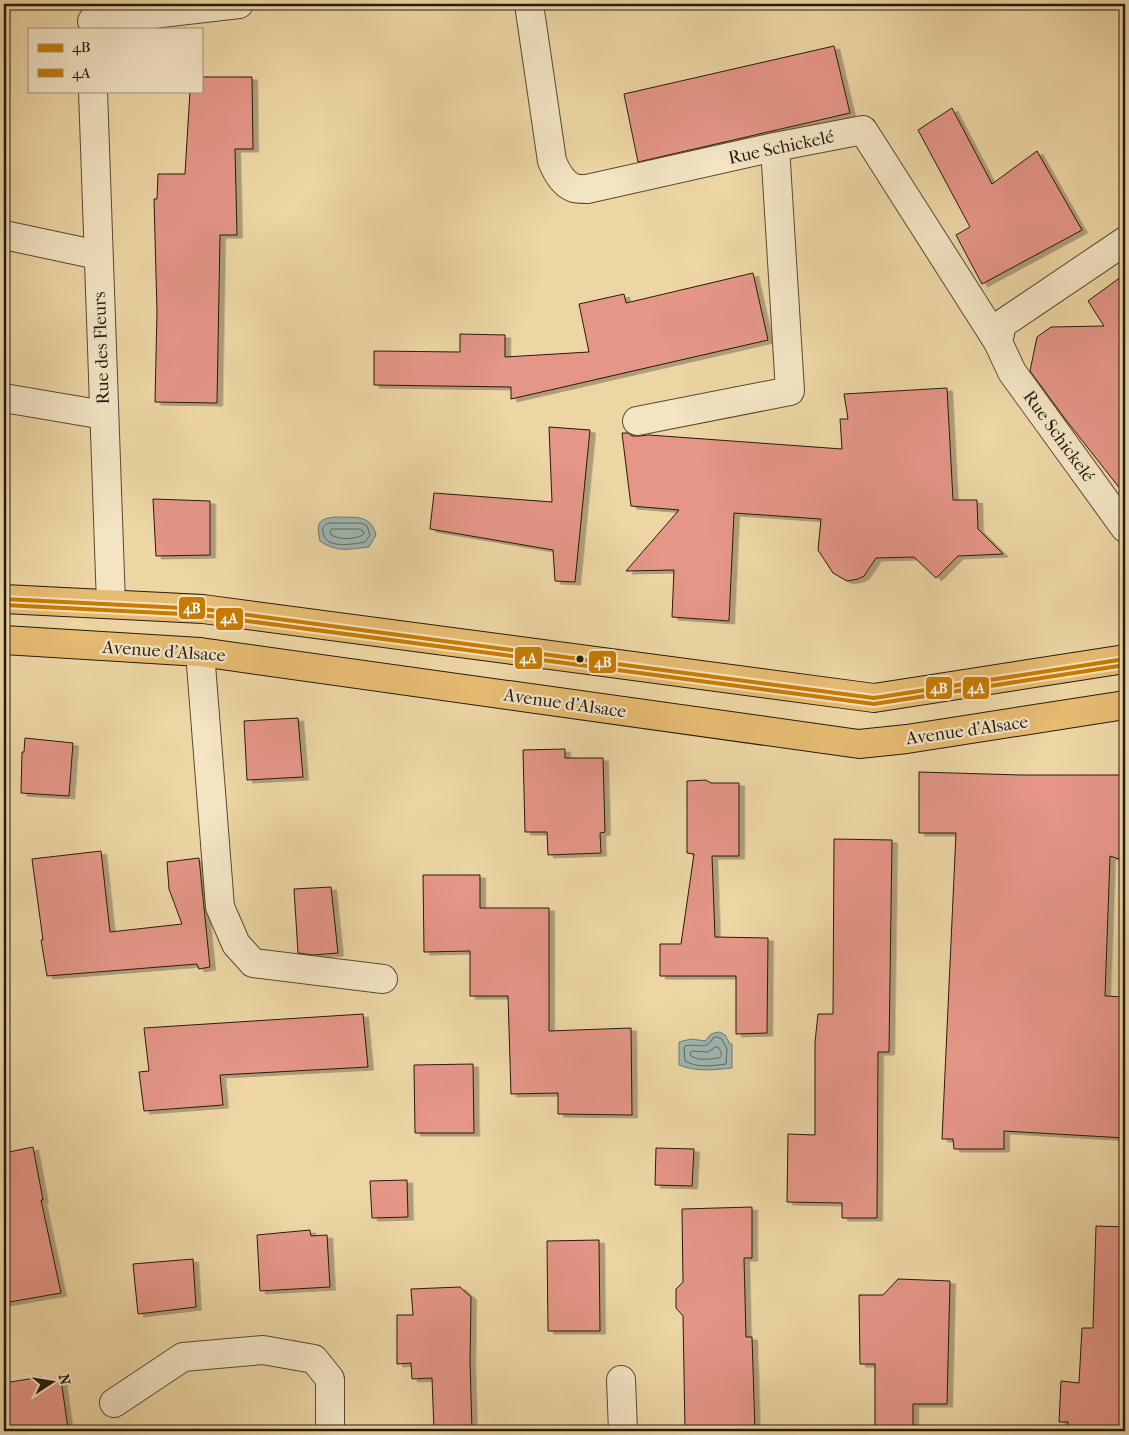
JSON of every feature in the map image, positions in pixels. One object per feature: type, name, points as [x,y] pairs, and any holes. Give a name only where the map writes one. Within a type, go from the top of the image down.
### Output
[{"type":"main road","points":[[4,599],[203,608],[874,698],[1125,659]]},
{"type":"main road","name":"Avenue d'Alsace","points":[[4,640],[200,652],[859,744],[907,739],[1125,705]]},
{"type":"street","points":[[92,18],[239,4]]},
{"type":"street","name":"Rue Schickelé","points":[[529,4],[552,162],[560,176],[574,188],[586,189],[775,147],[863,130],[998,342],[1012,372],[1125,528]]},
{"type":"street","name":"Rue des Fleurs","points":[[93,92],[111,604]]},
{"type":"street","points":[[636,421],[790,391],[775,147]]},
{"type":"street","points":[[4,235],[98,255]]},
{"type":"street","points":[[998,342],[1002,324],[1125,241]]},
{"type":"street","points":[[4,398],[104,415]]},
{"type":"street","points":[[200,652],[220,907],[236,944],[253,963],[383,979]]},
{"type":"street","points":[[114,1403],[183,1357],[263,1350],[314,1359],[330,1379],[330,1431]]},
{"type":"street","points":[[621,1380],[622,1431]]},
{"type":"water","points":[[335,517],[360,518],[370,523],[376,535],[369,547],[338,549],[320,541],[319,524],[324,519]]},
{"type":"water","points":[[720,1032],[732,1044],[732,1068],[699,1070],[679,1065],[679,1042],[691,1039],[706,1041],[711,1034]]},
{"type":"building","points":[[834,46],[850,113],[638,162],[624,94]]},
{"type":"building","points":[[202,77],[252,77],[253,149],[235,149],[237,235],[220,235],[217,403],[155,402],[157,312],[154,199],[157,199],[158,174],[185,174],[190,92],[202,92]]},
{"type":"building","points":[[952,108],[992,184],[1037,151],[1082,230],[982,284],[956,235],[970,227],[918,130]]},
{"type":"building","points":[[753,273],[768,340],[511,399],[511,387],[374,385],[374,351],[460,352],[460,334],[505,335],[505,357],[589,352],[579,304],[624,294],[626,303]]},
{"type":"building","points":[[1125,274],[1125,495],[1030,371],[1037,337],[1051,327],[1104,326],[1088,301]]},
{"type":"building","points":[[947,388],[953,500],[977,500],[978,529],[1003,554],[958,556],[936,578],[914,557],[876,558],[864,576],[847,581],[833,573],[818,550],[821,519],[734,513],[729,621],[672,617],[674,570],[626,571],[679,510],[631,506],[622,433],[628,433],[632,436],[649,435],[842,449],[840,419],[848,419],[844,394]]},
{"type":"building","points":[[549,427],[590,430],[575,582],[555,581],[553,550],[430,529],[434,493],[552,502]]},
{"type":"building","points":[[153,499],[210,501],[210,555],[156,556]]},
{"type":"building","points":[[298,718],[303,777],[247,780],[244,721]]},
{"type":"building","points":[[25,738],[73,743],[69,796],[21,793],[22,752],[24,752]]},
{"type":"building","points":[[565,749],[565,758],[603,758],[605,832],[600,833],[601,853],[548,855],[547,832],[525,832],[523,750]]},
{"type":"building","points":[[919,772],[1021,775],[1125,775],[1125,861],[1110,856],[1105,996],[1125,997],[1125,1138],[1004,1131],[1004,1149],[954,1149],[953,1139],[942,1139],[956,833],[919,833]]},
{"type":"building","points":[[706,780],[711,783],[739,783],[739,856],[712,856],[715,937],[768,938],[767,1033],[736,1034],[736,976],[660,976],[660,944],[681,944],[694,854],[687,853],[687,781]]},
{"type":"building","points":[[834,839],[892,840],[889,1052],[878,1052],[877,1218],[842,1218],[842,1203],[787,1202],[788,1134],[815,1135],[815,1042],[818,1014],[833,1014]]},
{"type":"building","points":[[101,851],[110,932],[182,924],[169,889],[167,862],[199,858],[210,967],[199,969],[197,964],[47,976],[32,859]]},
{"type":"building","points":[[423,875],[480,875],[480,908],[549,908],[549,1031],[631,1028],[632,1115],[558,1114],[558,1093],[511,1094],[508,996],[470,996],[470,951],[424,952]]},
{"type":"building","points":[[331,887],[338,953],[313,955],[298,953],[294,889]]},
{"type":"building","points":[[363,1014],[368,1067],[220,1075],[223,1105],[144,1111],[139,1072],[149,1071],[144,1028]]},
{"type":"building","points":[[473,1064],[474,1133],[415,1133],[414,1065]]},
{"type":"building","points":[[33,1147],[43,1200],[41,1200],[61,1293],[4,1303],[4,1153]]},
{"type":"building","points":[[656,1148],[694,1149],[692,1186],[655,1185]]},
{"type":"building","points":[[407,1180],[408,1217],[372,1218],[370,1181]]},
{"type":"building","points":[[752,1207],[752,1258],[744,1258],[746,1337],[752,1337],[755,1431],[685,1431],[683,1316],[676,1308],[676,1289],[683,1282],[682,1209]]},
{"type":"building","points":[[1096,1226],[1125,1227],[1125,1431],[1067,1431],[1068,1422],[1059,1422],[1061,1381],[1079,1383],[1082,1328],[1093,1328]]},
{"type":"building","points":[[310,1230],[311,1236],[327,1235],[330,1287],[260,1291],[257,1235]]},
{"type":"building","points":[[599,1240],[600,1331],[548,1331],[547,1241]]},
{"type":"building","points":[[193,1259],[196,1307],[138,1314],[133,1264]]},
{"type":"building","points":[[898,1279],[950,1281],[947,1404],[913,1404],[913,1431],[875,1431],[875,1364],[860,1364],[859,1295],[883,1295]]},
{"type":"building","points":[[460,1287],[471,1297],[472,1431],[434,1431],[432,1378],[412,1379],[411,1363],[397,1364],[397,1315],[413,1315],[411,1289]]},
{"type":"building","points":[[41,1377],[42,1383],[61,1380],[68,1428],[49,1431],[4,1431],[4,1383]]},
{"type":"transit line","name":"4B","points":[[4,599],[203,609],[874,698],[1125,659]]},
{"type":"transit line","name":"4A","points":[[4,605],[202,615],[874,704],[1125,665]]}]
